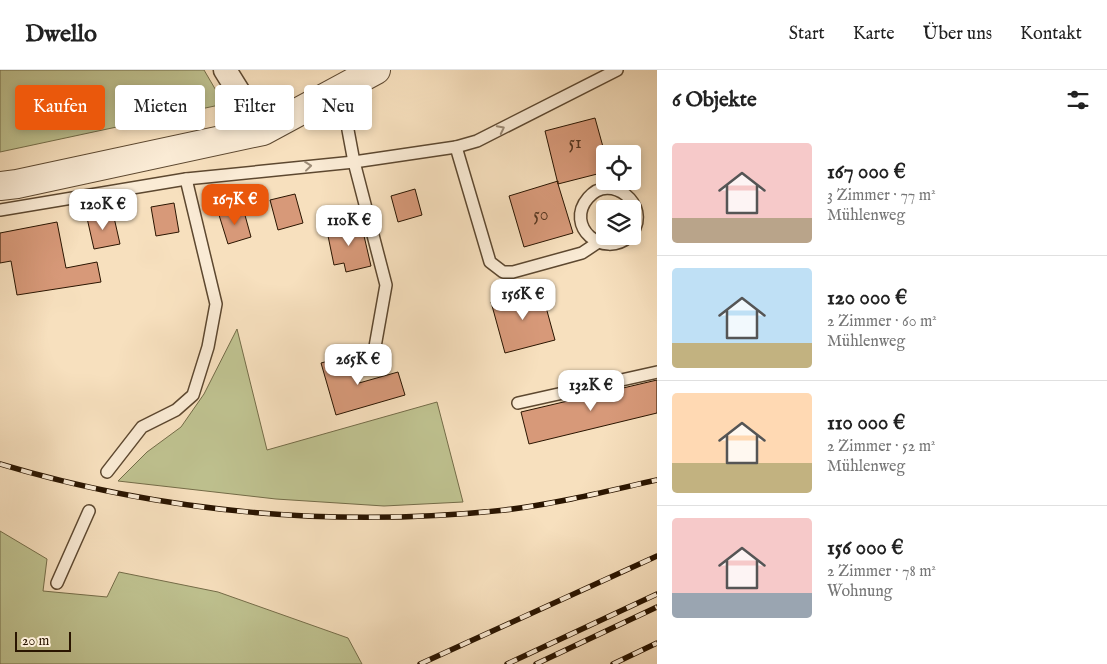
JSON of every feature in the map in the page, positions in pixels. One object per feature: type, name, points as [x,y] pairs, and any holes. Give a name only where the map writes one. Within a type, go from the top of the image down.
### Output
[{"type":"street","points":[[225,70],[263,131]]},
{"type":"street","points":[[0,186],[263,131],[371,72]]},
{"type":"lane","points":[[0,210],[186,179],[354,162],[456,147],[477,141],[617,70]]},
{"type":"lane","points":[[371,72],[348,111],[348,130],[354,162],[386,285],[373,358]]},
{"type":"lane","points":[[456,147],[490,262],[504,272],[513,272],[582,253],[596,244]]},
{"type":"lane","points":[[107,472],[142,427],[176,410],[193,394],[208,347],[216,304],[186,179]]},
{"type":"lane","points":[[596,242],[588,237],[582,227],[580,216],[586,200],[598,190],[610,188],[620,190],[632,200]]},
{"type":"lane","points":[[518,403],[657,372]]},
{"type":"lane","points":[[57,583],[89,511]]},
{"type":"green space","points":[[0,70],[204,70],[215,89],[215,106],[205,108],[205,85],[115,85],[115,127],[105,130],[105,85],[15,85],[15,130],[103,130],[0,152]]},
{"type":"green space","points":[[237,329],[267,450],[437,402],[463,502],[384,506],[276,499],[118,481],[147,452],[181,427],[204,394]]},
{"type":"green space","points":[[0,531],[47,559],[43,591],[107,597],[119,572],[218,592],[348,638],[362,664],[0,664]]},
{"type":"building","points":[[595,118],[602,145],[596,145],[596,174],[558,184],[573,233],[524,247],[509,196],[557,181],[545,131]]},
{"type":"building","points":[[415,189],[422,215],[398,222],[391,196]]},
{"type":"building","points":[[295,194],[303,223],[278,230],[270,200]]},
{"type":"building","points":[[174,203],[179,232],[156,236],[151,207]]},
{"type":"building","points":[[243,208],[251,237],[228,244],[219,215]]},
{"type":"building","points":[[113,213],[120,244],[94,249],[87,218]]},
{"type":"building","points":[[57,222],[66,268],[97,262],[101,282],[17,295],[11,261],[0,263],[0,233]]},
{"type":"building","points":[[361,223],[371,266],[346,272],[344,263],[334,265],[327,231]]},
{"type":"building","points":[[541,289],[555,340],[505,353],[491,302]]},
{"type":"building","points":[[351,355],[359,383],[398,372],[405,395],[336,415],[321,363]]},
{"type":"building","points":[[657,380],[657,413],[529,444],[521,412]]},
{"type":"railway","points":[[0,464],[62,481],[187,505],[250,512],[314,516],[378,517],[505,510],[562,501],[657,480]]},
{"type":"railway","points":[[420,664],[657,556]]},
{"type":"railway","points":[[507,664],[657,594]]},
{"type":"railway","points":[[536,664],[657,607]]},
{"type":"railway","points":[[613,664],[657,643]]}]
